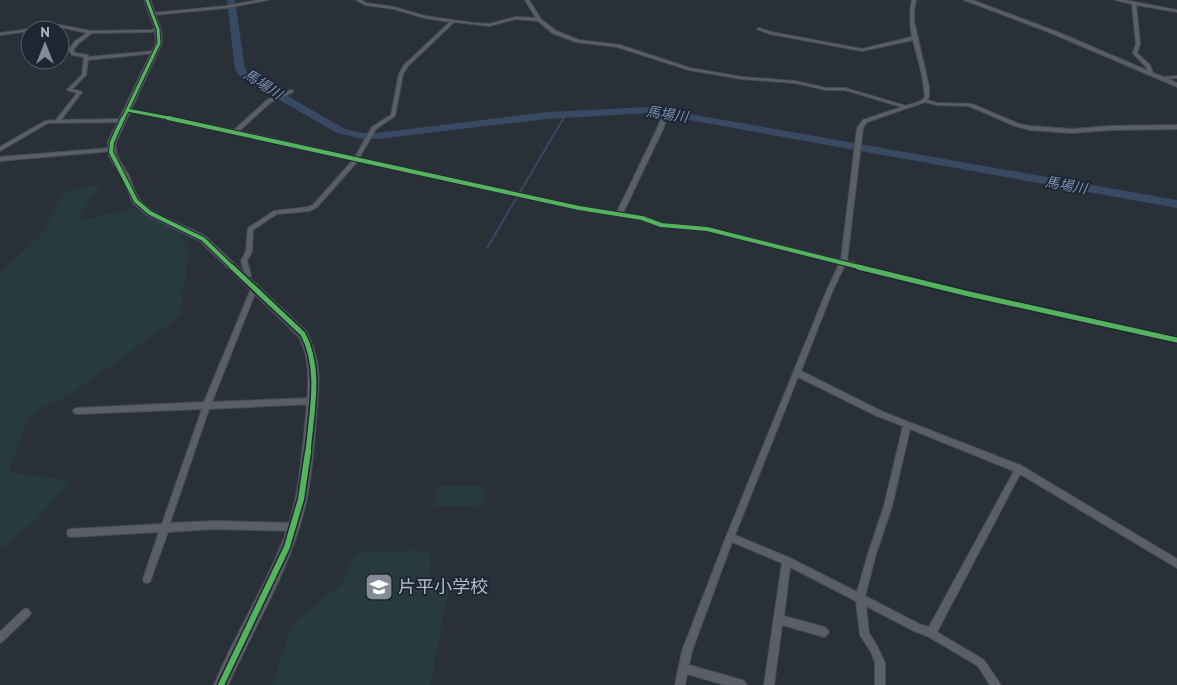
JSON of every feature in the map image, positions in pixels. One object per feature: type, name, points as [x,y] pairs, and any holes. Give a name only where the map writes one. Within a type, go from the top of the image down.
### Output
[{"type":"street","points":[[147,0],[158,29],[159,43],[110,150],[112,157],[126,178],[136,201],[150,212],[194,232],[255,286],[303,334],[311,348],[314,359],[313,401],[304,491],[294,528],[276,572],[221,685]]},
{"type":"street","points":[[153,14],[236,6],[266,0]]},
{"type":"street","points":[[358,0],[365,4],[386,6],[425,17],[483,25],[516,18],[539,20]]},
{"type":"street","points":[[527,0],[539,20],[554,32],[578,41],[618,46],[684,68],[742,78],[795,82],[826,89],[845,89],[907,106]]},
{"type":"street","points":[[914,0],[912,10],[916,50],[927,92],[924,101]]},
{"type":"street","points":[[968,0],[1053,32],[1177,85]]},
{"type":"street","points":[[1118,0],[1177,11]]},
{"type":"street","points":[[1134,3],[1138,44],[1135,52],[1148,66],[1151,73]]},
{"type":"street","points":[[245,279],[248,274],[244,261],[249,250],[250,229],[276,212],[309,209],[315,206],[355,161],[377,126],[395,114],[401,74],[406,65],[453,21]]},
{"type":"street","points":[[0,34],[60,26],[91,32],[134,32],[158,29]]},
{"type":"street","points":[[759,30],[862,50],[916,38]]},
{"type":"street","points":[[58,122],[80,92],[69,90],[84,75],[86,56],[74,54],[71,50],[76,42],[91,32]]},
{"type":"street","points":[[86,59],[155,52]]},
{"type":"street","points":[[1164,78],[1177,77]]},
{"type":"street","points":[[235,132],[269,101],[291,91]]},
{"type":"street","points":[[680,685],[687,651],[730,537],[830,290],[843,264],[857,145],[860,128],[865,121],[924,101],[937,104],[968,105],[1017,125],[1036,129],[1072,131],[1111,128],[1177,127]]},
{"type":"street","points":[[618,215],[668,107]]},
{"type":"street","points":[[127,110],[618,215],[642,218],[669,226],[707,229],[843,264],[1177,340]]},
{"type":"street","points":[[0,149],[43,123],[122,121]]},
{"type":"street","points":[[0,159],[110,150]]},
{"type":"street","points":[[147,578],[207,406],[255,286]]},
{"type":"street","points":[[797,372],[880,414],[1019,469],[1177,564]]},
{"type":"street","points":[[77,412],[313,401]]},
{"type":"street","points":[[880,685],[880,663],[865,635],[860,599],[888,506],[907,424]]},
{"type":"street","points":[[929,632],[933,630],[1019,469]]},
{"type":"street","points":[[71,533],[165,527],[256,525],[294,528]]},
{"type":"street","points":[[730,537],[787,562],[929,632],[981,663],[996,685]]},
{"type":"street","points":[[769,685],[787,562]]},
{"type":"street","points":[[0,638],[26,613]]},
{"type":"street","points":[[778,619],[824,632]]},
{"type":"street","points":[[683,668],[742,685]]},
{"type":"green space","points":[[102,183],[79,216],[88,219],[134,208],[176,228],[189,249],[180,316],[73,393],[43,407],[28,419],[9,472],[70,481],[38,518],[0,548],[0,273],[41,235],[64,192]]},
{"type":"green space","points":[[484,485],[483,505],[434,507],[437,486]]},
{"type":"green space","points":[[431,551],[429,583],[450,583],[430,685],[272,685],[293,623],[341,585],[355,553]]},
{"type":"waterway","name":"馬場川","points":[[231,0],[240,69],[245,76],[341,131],[362,136],[377,136],[513,119],[650,110],[1177,204]]},
{"type":"waterway","points":[[487,248],[566,114]]},
{"type":"cycle path","points":[[147,0],[158,29],[159,43],[112,142],[111,152],[114,160],[127,179],[136,201],[150,213],[203,239],[303,334],[311,353],[314,372],[307,457],[301,499],[294,526],[269,587],[221,685]]},
{"type":"cycle path","points":[[127,110],[208,126],[579,208],[642,218],[661,225],[707,229],[969,294],[1177,340]]},
{"type":"place","name":"片平小学校","points":[[379,587]]}]
